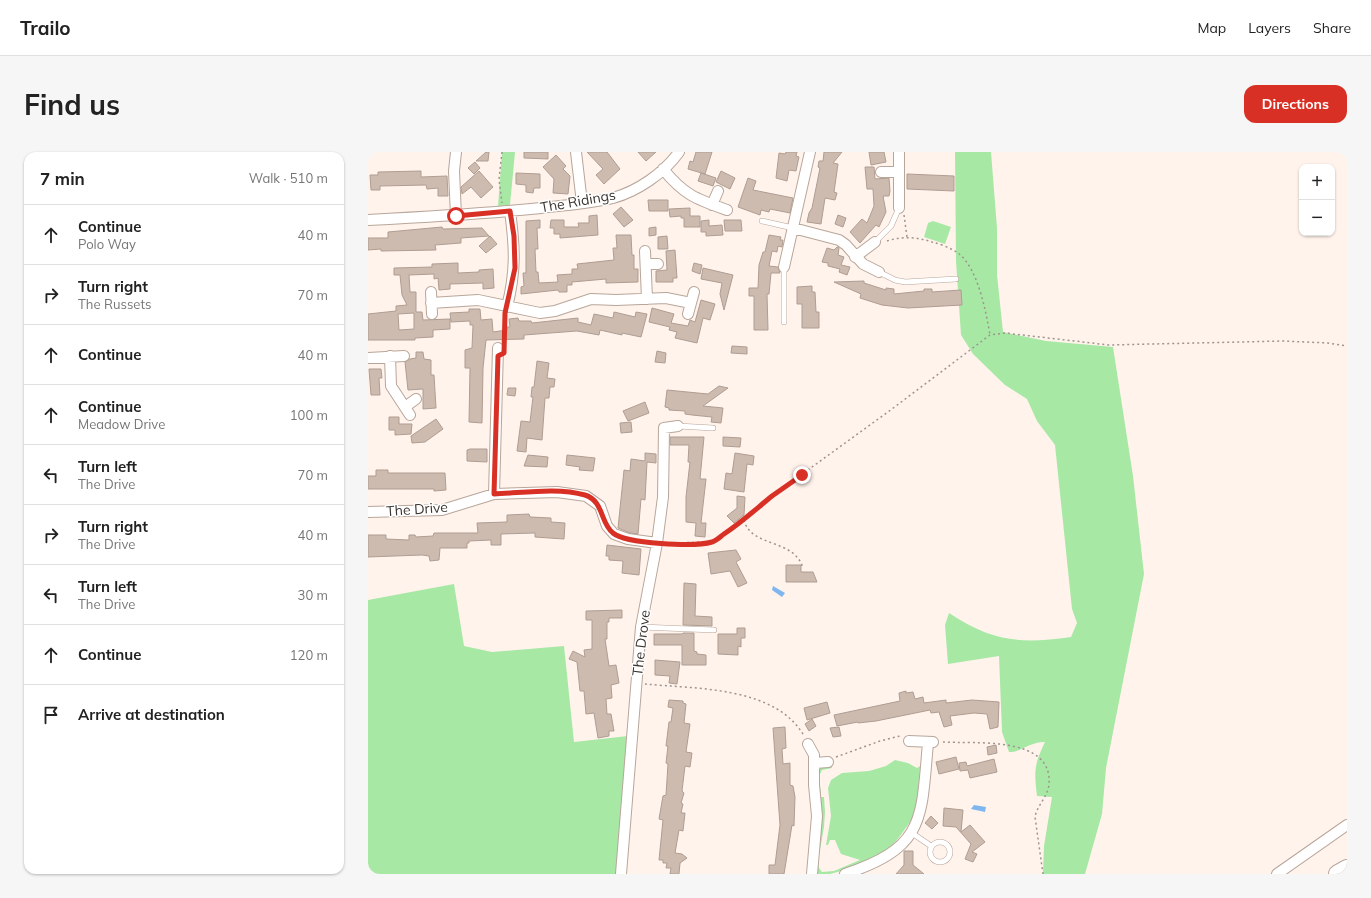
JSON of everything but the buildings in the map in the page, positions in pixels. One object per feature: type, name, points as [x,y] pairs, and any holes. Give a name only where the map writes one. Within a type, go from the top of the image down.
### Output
[{"type":"highway","points":[[1338,874],[1347,869]]},
{"type":"street","points":[[456,152],[454,171],[456,216]]},
{"type":"street","points":[[576,152],[582,203]]},
{"type":"street","name":"The Ridings","points":[[368,220],[456,216],[510,211],[582,203],[613,197],[631,190],[663,169],[679,152]]},
{"type":"street","points":[[784,267],[810,152]]},
{"type":"street","points":[[899,152],[899,208]]},
{"type":"street","points":[[663,169],[678,186],[686,192],[712,205],[727,210]]},
{"type":"street","points":[[880,172],[899,172]]},
{"type":"street","points":[[712,205],[718,191]]},
{"type":"street","points":[[507,307],[515,268],[514,236],[510,211]]},
{"type":"street","points":[[793,228],[838,240],[846,245],[855,257],[863,264],[878,272]]},
{"type":"street","points":[[855,257],[874,244]]},
{"type":"street","points":[[646,251],[647,299]]},
{"type":"street","points":[[646,264],[658,264]]},
{"type":"street","points":[[431,292],[432,314]]},
{"type":"street","points":[[688,314],[694,292]]},
{"type":"street","points":[[431,303],[478,300],[540,313],[555,311],[591,299],[677,299],[691,303]]},
{"type":"street","points":[[494,494],[498,352]]},
{"type":"street","points":[[390,356],[391,386],[407,411],[416,399]]},
{"type":"street","points":[[368,358],[404,356]]},
{"type":"street","name":"The Drove","points":[[621,874],[632,756],[635,683],[641,627],[657,543],[663,497],[664,428],[678,426]]},
{"type":"street","name":"The Drive","points":[[368,512],[442,510],[494,494],[557,492],[586,496],[600,506],[607,526],[614,534],[628,539],[657,543]]},
{"type":"street","points":[[845,874],[883,860],[900,846],[912,833],[921,812],[931,742],[909,741]]},
{"type":"street","points":[[808,744],[814,755],[815,763],[814,785],[817,825],[812,874]]},
{"type":"street","points":[[815,763],[828,762]]},
{"type":"street","points":[[1277,874],[1347,825]]},
{"type":"lane","points":[[874,244],[891,226],[899,208]]},
{"type":"lane","points":[[762,221],[793,228]]},
{"type":"lane","points":[[784,267],[784,322]]},
{"type":"lane","points":[[878,272],[895,280],[906,282],[956,279]]},
{"type":"lane","points":[[678,426],[713,428]]},
{"type":"lane","points":[[641,627],[714,630]]},
{"type":"lane","points":[[912,833],[931,846]]},
{"type":"path","points":[[502,152],[500,193],[503,206],[510,211]]},
{"type":"path","points":[[899,208],[904,210],[908,237]]},
{"type":"path","points":[[874,244],[908,237],[920,238],[937,243],[957,252],[963,258],[972,274],[986,310],[990,335]]},
{"type":"path","points":[[498,352],[504,353],[505,313],[507,307]]},
{"type":"path","points":[[657,543],[713,542],[744,520],[772,496],[892,409],[990,335],[1005,333],[1109,345],[1282,341],[1328,342],[1347,346]]},
{"type":"path","points":[[744,520],[746,526],[755,534],[793,552],[800,560],[803,568]]},
{"type":"path","points":[[635,683],[737,693],[756,699],[777,708],[793,719],[808,744]]},
{"type":"path","points":[[828,762],[831,758],[880,741],[900,736],[909,736],[909,741]]},
{"type":"path","points":[[931,742],[960,744],[998,743],[1035,754],[1042,759],[1050,774],[1050,785],[1048,792],[1036,811],[1035,817],[1043,874]]},
{"type":"green space","points":[[502,152],[515,152],[510,205],[498,206]]},
{"type":"green space","points":[[955,152],[991,152],[997,228],[997,275],[1003,332],[1046,341],[1113,347],[1133,476],[1144,574],[1106,768],[1102,814],[1085,874],[1043,874],[1044,846],[1052,797],[1037,796],[1035,774],[1037,763],[1045,742],[1039,742],[1014,752],[1009,752],[1002,732],[999,656],[948,664],[945,625],[949,613],[979,630],[993,635],[1022,640],[1071,637],[1077,623],[1072,609],[1055,445],[1037,421],[1027,399],[1005,385],[973,354],[961,335],[956,261]]},
{"type":"green space","points":[[933,221],[951,227],[945,244],[924,237],[928,223]]},
{"type":"green space","points":[[454,584],[464,646],[492,652],[564,646],[574,742],[628,736],[618,874],[368,874],[368,600]]},
{"type":"green space","points":[[828,758],[831,758],[832,768],[822,770],[819,776],[821,797],[824,797],[825,812],[818,861],[819,868],[822,872],[834,871],[860,860],[841,854],[835,840],[830,840],[828,845],[826,845],[831,816],[828,788],[831,780],[842,773],[869,771],[886,766],[895,760],[908,763],[917,768],[920,766],[916,817],[889,848],[877,856],[845,872],[841,871],[830,874],[818,874],[814,870],[817,772]]},
{"type":"water","points":[[773,586],[785,593],[782,597],[772,590]]},
{"type":"water","points":[[974,805],[986,807],[985,812],[971,809]]},
{"type":"route","points":[[456,216],[510,211],[514,236],[515,268],[505,313],[504,353],[498,356],[494,494],[557,492],[586,496],[600,506],[607,526],[614,534],[628,539],[657,543],[700,543],[713,542],[744,520],[772,496],[802,475]]}]
